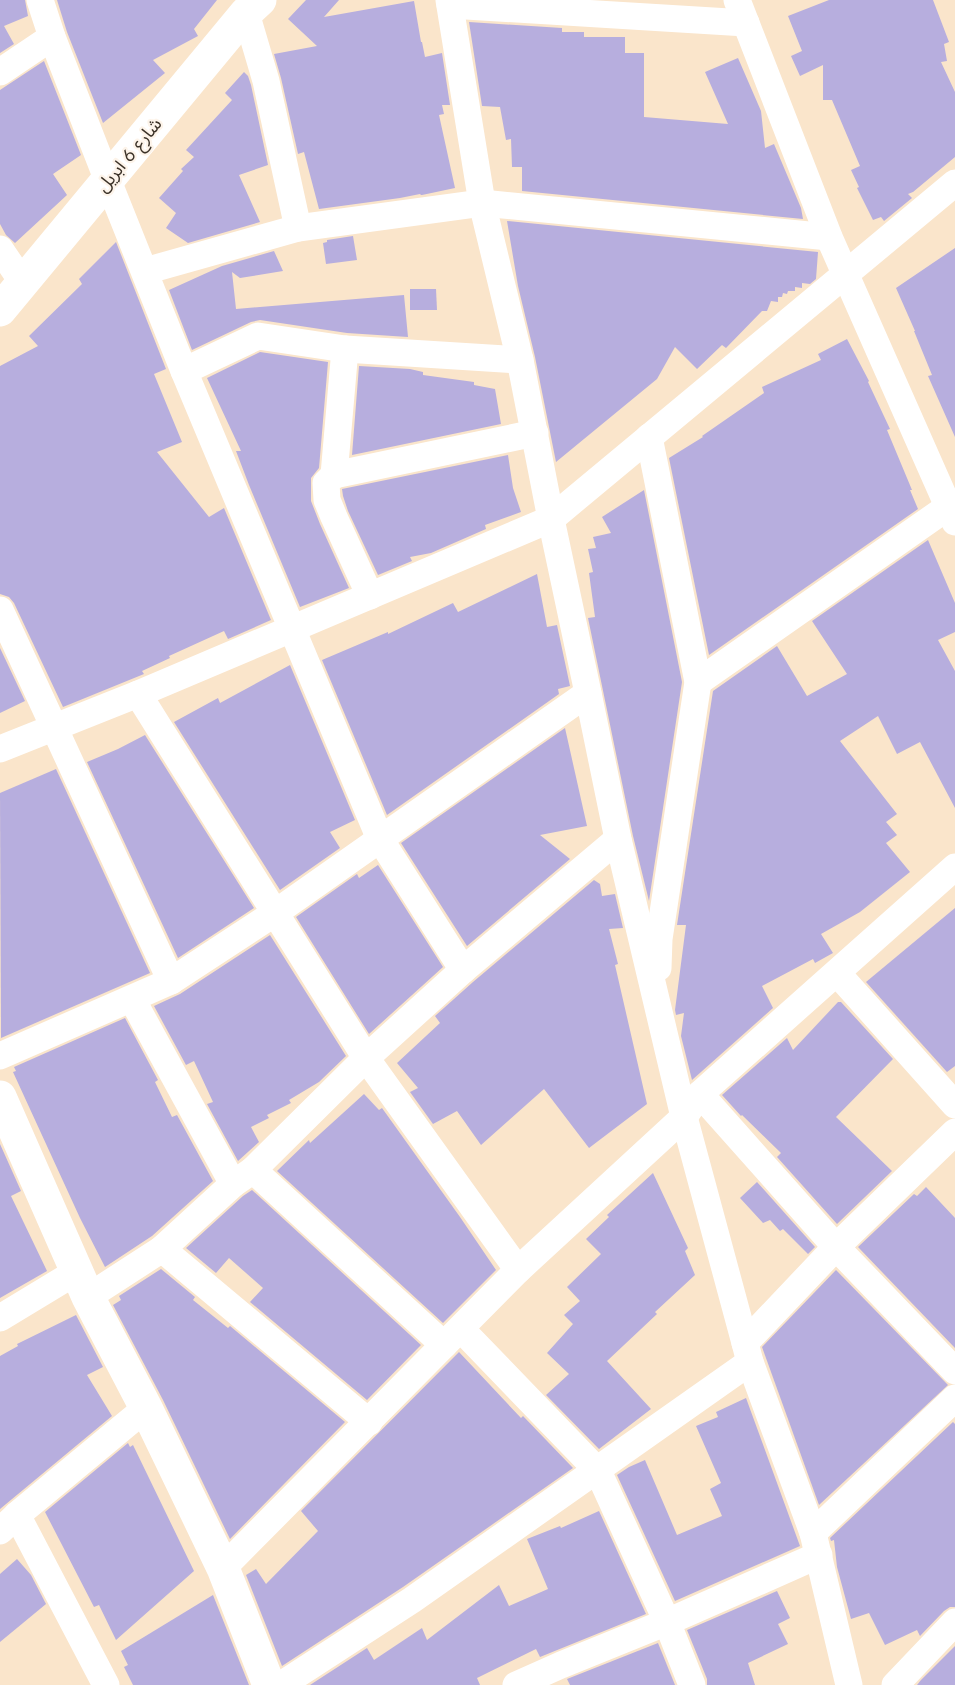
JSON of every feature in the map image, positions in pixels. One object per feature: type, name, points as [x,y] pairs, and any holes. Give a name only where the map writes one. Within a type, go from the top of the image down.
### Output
[{"type":"street","points":[[40,0],[52,37],[184,371],[380,839],[464,970]]},
{"type":"street","points":[[698,682],[953,510],[829,237],[741,12],[449,3],[482,203],[520,360],[618,839],[684,1117],[748,1352],[816,1544],[849,1685]]},
{"type":"street","points":[[253,6],[266,81],[298,228]]},
{"type":"street","name":"شارع 6 ابريل","points":[[0,310],[253,6]]},
{"type":"street","points":[[0,72],[52,37]]},
{"type":"street","points":[[0,749],[138,694],[551,519],[955,183]]},
{"type":"street","points":[[145,271],[298,228],[482,203],[829,237]]},
{"type":"street","points":[[0,249],[23,283]]},
{"type":"street","points":[[184,371],[258,336],[345,349],[520,360]]},
{"type":"street","points":[[334,475],[345,349]]},
{"type":"street","points":[[370,596],[327,500],[326,483],[334,475],[535,433]]},
{"type":"street","points":[[649,437],[698,682],[658,939],[658,1004]]},
{"type":"street","points":[[0,610],[171,981]]},
{"type":"street","points":[[0,1056],[171,981],[275,913],[588,693]]},
{"type":"street","points":[[138,694],[366,1058],[518,1270]]},
{"type":"street","points":[[0,1318],[162,1249],[243,1177],[366,1058],[464,970],[618,839]]},
{"type":"street","points":[[223,1568],[518,1270],[684,1117],[700,1094],[955,867]]},
{"type":"street","points":[[837,973],[955,1105]]},
{"type":"street","points":[[132,999],[243,1177],[453,1337],[598,1471],[667,1622],[692,1685]]},
{"type":"street","points":[[700,1094],[836,1247],[955,1371]]},
{"type":"street","points":[[0,1097],[82,1285],[147,1408],[223,1568],[269,1685]]},
{"type":"street","points":[[281,1685],[412,1600],[598,1471],[748,1352],[836,1247],[955,1132]]},
{"type":"street","points":[[162,1249],[369,1422]]},
{"type":"street","points":[[516,1685],[667,1622],[816,1544],[955,1398]]},
{"type":"street","points":[[106,1685],[8,1523],[147,1408]]},
{"type":"street","points":[[895,1685],[955,1622]]},
{"type":"building","points":[[0,0],[25,0],[28,16],[4,26],[14,44],[0,53]]},
{"type":"building","points":[[57,0],[217,0],[194,29],[198,36],[153,60],[165,73],[103,123],[67,32]]},
{"type":"building","points":[[306,0],[339,0],[324,17],[414,1],[425,57],[442,53],[450,105],[442,105],[444,114],[439,115],[455,188],[422,195],[319,209],[304,152],[298,154],[274,54],[317,46],[288,19]]},
{"type":"building","points":[[829,0],[933,0],[949,42],[944,44],[947,61],[941,62],[955,92],[955,157],[908,194],[912,198],[884,221],[881,217],[873,220],[857,188],[859,187],[851,170],[860,166],[832,100],[823,100],[823,65],[800,76],[791,56],[802,51],[788,16]]},
{"type":"building","points":[[469,22],[562,28],[562,32],[584,32],[584,37],[625,37],[625,53],[644,53],[644,117],[728,124],[705,72],[738,58],[761,111],[765,148],[774,144],[801,208],[803,219],[522,191],[522,167],[512,167],[511,139],[506,140],[500,107],[482,106]]},
{"type":"building","points":[[44,61],[81,155],[53,174],[67,195],[15,243],[6,235],[0,224],[0,90]]},
{"type":"building","points":[[244,72],[251,85],[268,165],[239,175],[260,222],[188,243],[166,228],[176,213],[159,198],[183,171],[181,169],[194,157],[186,150],[232,100],[225,93]]},
{"type":"building","points":[[507,221],[818,252],[816,279],[810,284],[802,283],[802,288],[795,287],[795,291],[783,293],[782,297],[778,297],[778,302],[771,301],[767,311],[762,311],[726,348],[722,345],[697,369],[675,347],[657,379],[556,462],[518,286]]},
{"type":"building","points":[[353,236],[357,260],[326,264],[323,243],[327,240]]},
{"type":"building","points":[[116,242],[166,369],[154,374],[182,442],[157,452],[209,517],[224,508],[271,620],[228,639],[224,631],[169,656],[170,658],[142,671],[144,674],[63,707],[14,603],[9,597],[0,594],[0,366],[38,346],[29,336],[82,284],[79,279]]},
{"type":"building","points":[[955,248],[955,437],[928,376],[932,375],[896,288]]},
{"type":"building","points":[[274,251],[283,271],[240,278],[232,272],[236,309],[404,295],[408,337],[347,333],[260,320],[251,322],[192,350],[169,290],[222,266]]},
{"type":"building","points":[[410,289],[436,289],[437,310],[410,310]]},
{"type":"building","points":[[847,339],[890,429],[887,430],[918,509],[709,655],[669,458],[703,437],[764,393],[762,387],[821,360],[818,354]]},
{"type":"building","points":[[260,352],[328,362],[319,468],[311,478],[311,501],[349,588],[300,607],[236,451],[241,451],[207,378]]},
{"type":"building","points":[[359,366],[410,369],[423,372],[423,375],[474,382],[474,385],[495,389],[501,424],[352,455]]},
{"type":"building","points":[[508,455],[513,488],[521,512],[485,525],[486,529],[431,553],[410,557],[412,561],[378,575],[348,511],[342,489]]},
{"type":"building","points":[[644,490],[682,682],[649,901],[633,836],[588,618],[595,617],[589,573],[593,572],[588,549],[596,548],[593,537],[611,533],[602,517]]},
{"type":"building","points":[[928,540],[955,603],[955,632],[938,640],[955,671],[955,808],[920,742],[897,754],[878,716],[840,741],[897,814],[886,822],[897,835],[886,843],[910,872],[860,912],[821,934],[833,953],[815,963],[813,959],[762,986],[773,1008],[692,1080],[681,1036],[684,1013],[676,1015],[675,1010],[686,925],[677,925],[713,691],[777,646],[807,696],[847,674],[812,621]]},
{"type":"building","points":[[537,574],[547,627],[557,625],[570,686],[558,689],[559,694],[387,815],[322,660],[388,632],[388,634],[453,603],[458,612]]},
{"type":"building","points":[[0,648],[25,701],[0,713]]},
{"type":"building","points":[[290,665],[355,820],[330,832],[340,848],[280,890],[174,722],[218,698],[220,703]]},
{"type":"building","points":[[565,728],[587,826],[540,835],[570,859],[467,946],[401,843]]},
{"type":"building","points":[[145,735],[254,908],[178,958],[87,762]]},
{"type":"building","points":[[56,769],[150,973],[1,1038],[0,793]]},
{"type":"building","points":[[378,865],[443,967],[369,1034],[296,917],[357,874],[359,878]]},
{"type":"building","points":[[594,880],[600,884],[602,896],[615,894],[623,928],[609,929],[647,1104],[589,1148],[544,1089],[481,1145],[457,1111],[433,1124],[410,1092],[418,1088],[397,1063],[440,1023],[435,1016]]},
{"type":"building","points":[[955,908],[955,1066],[947,1072],[866,982]]},
{"type":"building","points":[[270,935],[346,1056],[319,1082],[289,1100],[291,1103],[267,1115],[269,1118],[251,1127],[259,1142],[238,1161],[207,1104],[213,1102],[194,1061],[186,1065],[154,1006],[180,994]]},
{"type":"building","points":[[838,1002],[841,1002],[893,1059],[836,1117],[892,1171],[837,1224],[777,1157],[781,1153],[722,1095],[787,1038],[793,1050]]},
{"type":"building","points":[[125,1018],[158,1080],[155,1082],[172,1117],[177,1115],[213,1181],[152,1236],[105,1267],[13,1072],[16,1071],[14,1067]]},
{"type":"building","points":[[364,1094],[379,1110],[382,1108],[496,1270],[443,1323],[277,1171],[309,1140],[310,1143]]},
{"type":"building","points":[[0,1144],[21,1191],[11,1196],[47,1271],[0,1298]]},
{"type":"building","points":[[653,1173],[688,1248],[685,1251],[695,1275],[607,1361],[651,1409],[599,1449],[546,1395],[569,1374],[547,1353],[573,1324],[564,1315],[580,1301],[567,1287],[601,1254],[586,1239],[609,1217],[607,1215]]},
{"type":"building","points":[[757,1182],[815,1247],[808,1254],[783,1229],[780,1231],[770,1220],[763,1223],[740,1198]]},
{"type":"building","points":[[926,1187],[955,1218],[955,1348],[858,1247],[914,1194],[917,1196]]},
{"type":"building","points":[[252,1190],[421,1345],[367,1400],[250,1302],[263,1288],[229,1258],[216,1273],[186,1248]]},
{"type":"building","points":[[161,1269],[195,1297],[193,1300],[228,1328],[230,1326],[345,1422],[230,1539],[163,1400],[113,1305],[121,1300],[119,1296]]},
{"type":"building","points":[[836,1270],[948,1385],[819,1505],[762,1347]]},
{"type":"building","points":[[76,1315],[103,1367],[87,1375],[112,1416],[0,1509],[0,1356],[18,1346],[17,1344]]},
{"type":"building","points":[[459,1352],[521,1418],[523,1416],[573,1468],[403,1587],[282,1666],[246,1575],[256,1569],[266,1584],[318,1531],[301,1511]]},
{"type":"building","points":[[746,1398],[800,1546],[675,1601],[617,1475],[645,1460],[677,1535],[722,1516],[710,1489],[721,1483],[696,1426],[718,1417],[716,1412]]},
{"type":"building","points":[[953,1422],[955,1424],[955,1607],[944,1611],[920,1636],[917,1630],[885,1645],[869,1613],[851,1619],[837,1567],[834,1540],[831,1541],[830,1538]]},
{"type":"building","points":[[128,1443],[130,1447],[133,1445],[194,1571],[116,1640],[99,1605],[94,1607],[45,1512]]},
{"type":"building","points":[[599,1511],[646,1614],[540,1657],[536,1649],[477,1678],[480,1685],[310,1685],[367,1648],[374,1660],[422,1628],[427,1640],[499,1585],[509,1606],[548,1589],[527,1539],[560,1526],[561,1528]]},
{"type":"building","points":[[17,1559],[31,1575],[46,1604],[0,1642],[0,1574]]},
{"type":"building","points":[[777,1591],[790,1618],[778,1624],[788,1644],[748,1663],[755,1685],[707,1685],[707,1679],[687,1630]]},
{"type":"building","points":[[213,1595],[249,1685],[133,1685],[124,1667],[128,1665],[121,1651]]},
{"type":"building","points":[[658,1643],[675,1685],[570,1685],[567,1679]]},
{"type":"building","points":[[955,1646],[955,1685],[917,1685],[921,1680]]}]
